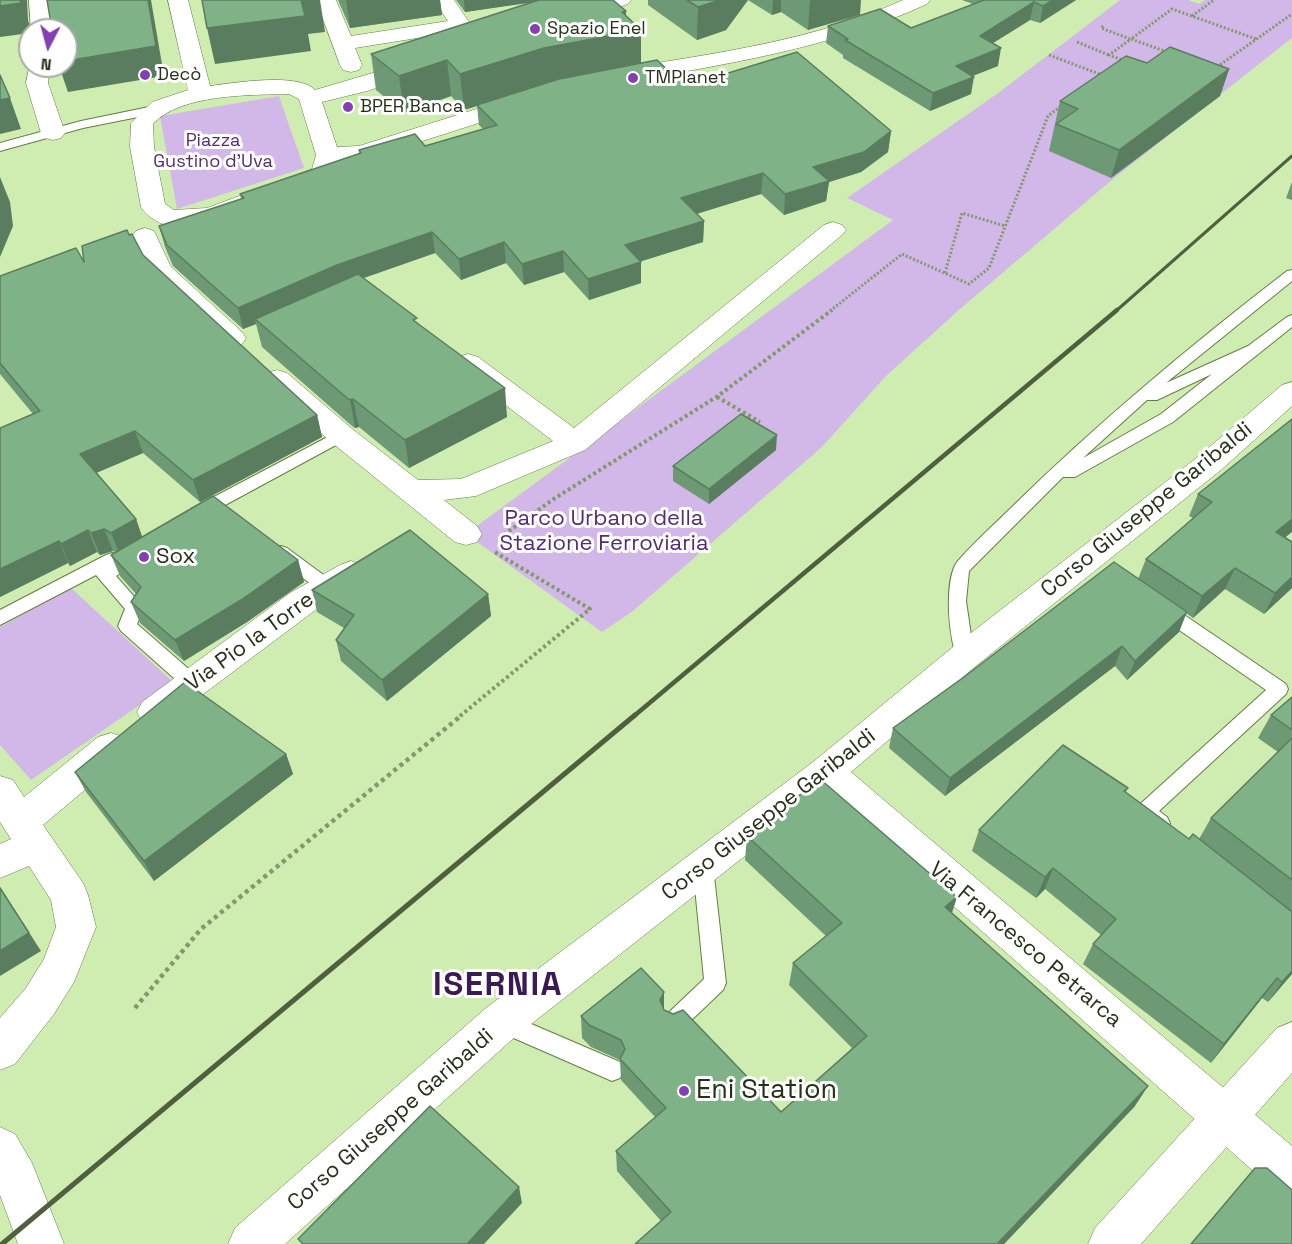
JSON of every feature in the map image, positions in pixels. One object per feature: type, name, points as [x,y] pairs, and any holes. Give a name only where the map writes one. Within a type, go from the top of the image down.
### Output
[{"type":"street","points":[[39,0],[41,18]]},
{"type":"street","points":[[178,0],[211,94]]},
{"type":"street","points":[[326,0],[359,86]]},
{"type":"street","points":[[343,44],[461,25],[444,0]]},
{"type":"street","points":[[599,81],[780,47],[858,25],[920,0]]},
{"type":"street","points":[[547,24],[607,2]]},
{"type":"street","points":[[310,98],[359,86],[436,61]]},
{"type":"street","points":[[211,94],[216,69]]},
{"type":"street","points":[[38,78],[37,83],[53,133]]},
{"type":"street","points":[[169,218],[153,207],[142,147],[142,123],[154,110],[164,104],[211,94],[290,87],[304,91],[310,98],[328,155],[323,173],[211,216],[169,218],[134,240],[160,270],[250,339],[341,435],[476,541]]},
{"type":"street","points":[[328,155],[372,150],[543,94]]},
{"type":"street","points":[[411,491],[465,489],[575,443],[833,230]]},
{"type":"street","points":[[452,351],[575,443]]},
{"type":"street","name":"Corso Giuseppe Garibaldi","points":[[251,1244],[501,1022],[826,772],[965,656],[1099,565],[1290,395]]},
{"type":"street","name":"Via Pio la Torre","points":[[0,862],[20,819],[192,683],[302,602],[382,554]]},
{"type":"street","name":"Via Francesco Petrarca","points":[[826,772],[1292,1175]]},
{"type":"street","points":[[0,1050],[40,1002],[60,969],[76,927],[69,895],[20,819]]},
{"type":"street","points":[[1111,1244],[1292,1042]]},
{"type":"street","points":[[5,1174],[40,1244]]},
{"type":"lane","points":[[0,147],[154,110]]},
{"type":"lane","points":[[965,656],[957,603],[960,570],[1040,489],[1132,405],[1216,332],[1292,274]]},
{"type":"lane","points":[[1040,489],[1167,418],[1292,320]]},
{"type":"lane","points":[[1132,405],[1253,349]]},
{"type":"lane","points":[[230,513],[221,507],[182,525],[341,435]]},
{"type":"lane","points":[[265,540],[327,587]]},
{"type":"lane","points":[[0,618],[152,542],[104,575],[135,608],[127,626],[192,683]]},
{"type":"lane","points":[[1146,598],[1279,689],[1145,812],[1173,834]]},
{"type":"lane","points":[[673,1023],[715,984],[704,867]]},
{"type":"lane","points":[[501,1022],[612,1070]]},
{"type":"path","points":[[1192,16],[1214,0]]},
{"type":"path","points":[[1109,55],[1172,9],[1257,39]]},
{"type":"path","points":[[1214,69],[1292,14]]},
{"type":"path","points":[[1103,26],[1101,28],[1172,54]]},
{"type":"path","points":[[1077,42],[1130,63]]},
{"type":"path","points":[[1049,55],[1101,75],[1112,74]]},
{"type":"path","points":[[1093,82],[1101,75]]},
{"type":"path","points":[[495,541],[527,515],[717,397],[902,254],[969,284],[989,268],[1048,116],[1066,103]]},
{"type":"path","points":[[945,273],[962,213],[1005,226]]},
{"type":"path","points":[[717,397],[760,422]]},
{"type":"path","points":[[135,1008],[201,929],[590,609],[476,541]]},
{"type":"green space","name":"Parco Urbano della Stazione Ferroviaria","points":[[1120,0],[1188,0],[1199,4],[1205,0],[1292,0],[1292,38],[1113,179],[960,309],[886,376],[822,447],[633,611],[602,632],[466,534],[893,220],[847,198],[997,94]]},
{"type":"green space","name":"Piazza Gustino d'Uva","points":[[279,96],[304,168],[177,209],[160,116]]},
{"type":"green space","points":[[71,588],[173,682],[31,780],[0,745],[0,627]]},
{"type":"building","points":[[0,0],[19,0],[22,3],[0,6]]},
{"type":"building","points":[[47,0],[148,0],[156,46],[78,59],[78,18],[50,18]]},
{"type":"building","points":[[202,0],[301,0],[305,16],[207,28]]},
{"type":"building","points":[[539,0],[613,0],[626,11],[622,12],[641,30],[544,48],[460,74],[447,60],[399,76],[371,54]]},
{"type":"building","points":[[687,0],[720,0],[698,7]]},
{"type":"building","points":[[984,0],[1053,0],[1043,6],[1034,2],[980,36],[1001,48],[956,66],[974,77],[933,93],[845,40],[848,39],[828,26],[880,9],[911,28]]},
{"type":"building","points":[[1170,47],[1229,69],[1119,150],[1056,124],[1078,109],[1060,101],[1126,56],[1147,63]]},
{"type":"building","points":[[797,52],[891,131],[864,152],[813,167],[829,181],[785,194],[763,173],[681,198],[704,221],[625,245],[641,262],[588,279],[563,251],[522,264],[504,242],[459,259],[432,232],[337,265],[238,308],[167,245],[159,226],[244,198],[240,194],[361,153],[359,150],[415,134],[425,146],[497,125],[477,105],[559,79],[657,60],[689,85]]},
{"type":"building","points":[[0,75],[10,98],[0,100]]},
{"type":"building","points":[[127,230],[129,235],[132,234],[143,255],[317,415],[193,480],[135,431],[80,454],[136,519],[111,533],[104,529],[91,533],[88,530],[61,544],[59,541],[0,569],[0,428],[40,411],[0,363],[0,276],[76,248],[84,262],[82,246]]},
{"type":"building","points":[[358,274],[417,318],[413,320],[505,388],[405,440],[353,399],[347,398],[255,319]]},
{"type":"building","points":[[741,414],[777,435],[709,489],[673,466]]},
{"type":"building","points":[[1292,419],[1292,519],[1276,532],[1292,542],[1292,577],[1275,593],[1235,568],[1202,596],[1146,559],[1212,502],[1198,494]]},
{"type":"building","points":[[213,496],[298,560],[241,600],[175,640],[131,602],[141,587],[111,555]]},
{"type":"building","points":[[410,530],[488,594],[382,680],[336,640],[354,615],[312,590]]},
{"type":"building","points":[[1114,562],[1187,612],[1135,661],[1122,646],[950,778],[893,728],[964,677]]},
{"type":"building","points":[[185,682],[286,754],[144,861],[75,772]]},
{"type":"building","points":[[1292,697],[1292,730],[1271,715]]},
{"type":"building","points":[[1292,738],[1292,880],[1211,818]]},
{"type":"building","points":[[1063,745],[1128,788],[1124,791],[1189,839],[1193,834],[1292,912],[1292,971],[1282,982],[1277,978],[1224,1044],[1093,944],[1116,919],[1053,868],[1045,877],[979,830]]},
{"type":"building","points":[[820,779],[957,897],[945,907],[1148,1086],[997,1244],[635,1244],[671,1212],[616,1151],[666,1108],[620,1059],[625,1049],[621,1040],[589,1025],[581,1016],[641,968],[664,992],[660,1000],[664,1010],[673,1014],[683,1010],[781,1112],[867,1036],[793,963],[842,923],[747,836]]},
{"type":"building","points":[[0,888],[29,933],[0,951]]},
{"type":"building","points":[[430,1106],[519,1187],[467,1244],[303,1244],[298,1239]]},
{"type":"building","points":[[1255,1168],[1267,1168],[1292,1190],[1292,1244],[1191,1244]]},
{"type":"railway","points":[[1116,311],[1292,156]]},
{"type":"railway","points":[[634,716],[1117,310]]},
{"type":"railway","points":[[2,1244],[635,715]]},
{"type":"place","name":"Spazio Enel","points":[[535,29]]},
{"type":"place","name":"Decò","points":[[145,75]]},
{"type":"place","name":"TMPlanet","points":[[633,78]]},
{"type":"place","name":"BPER Banca","points":[[348,107]]},
{"type":"place","name":"Sox","points":[[144,557]]},
{"type":"place","name":"Eni Station","points":[[684,1091]]},
{"type":"district","name":"ISERNIA","points":[[498,986]]}]
